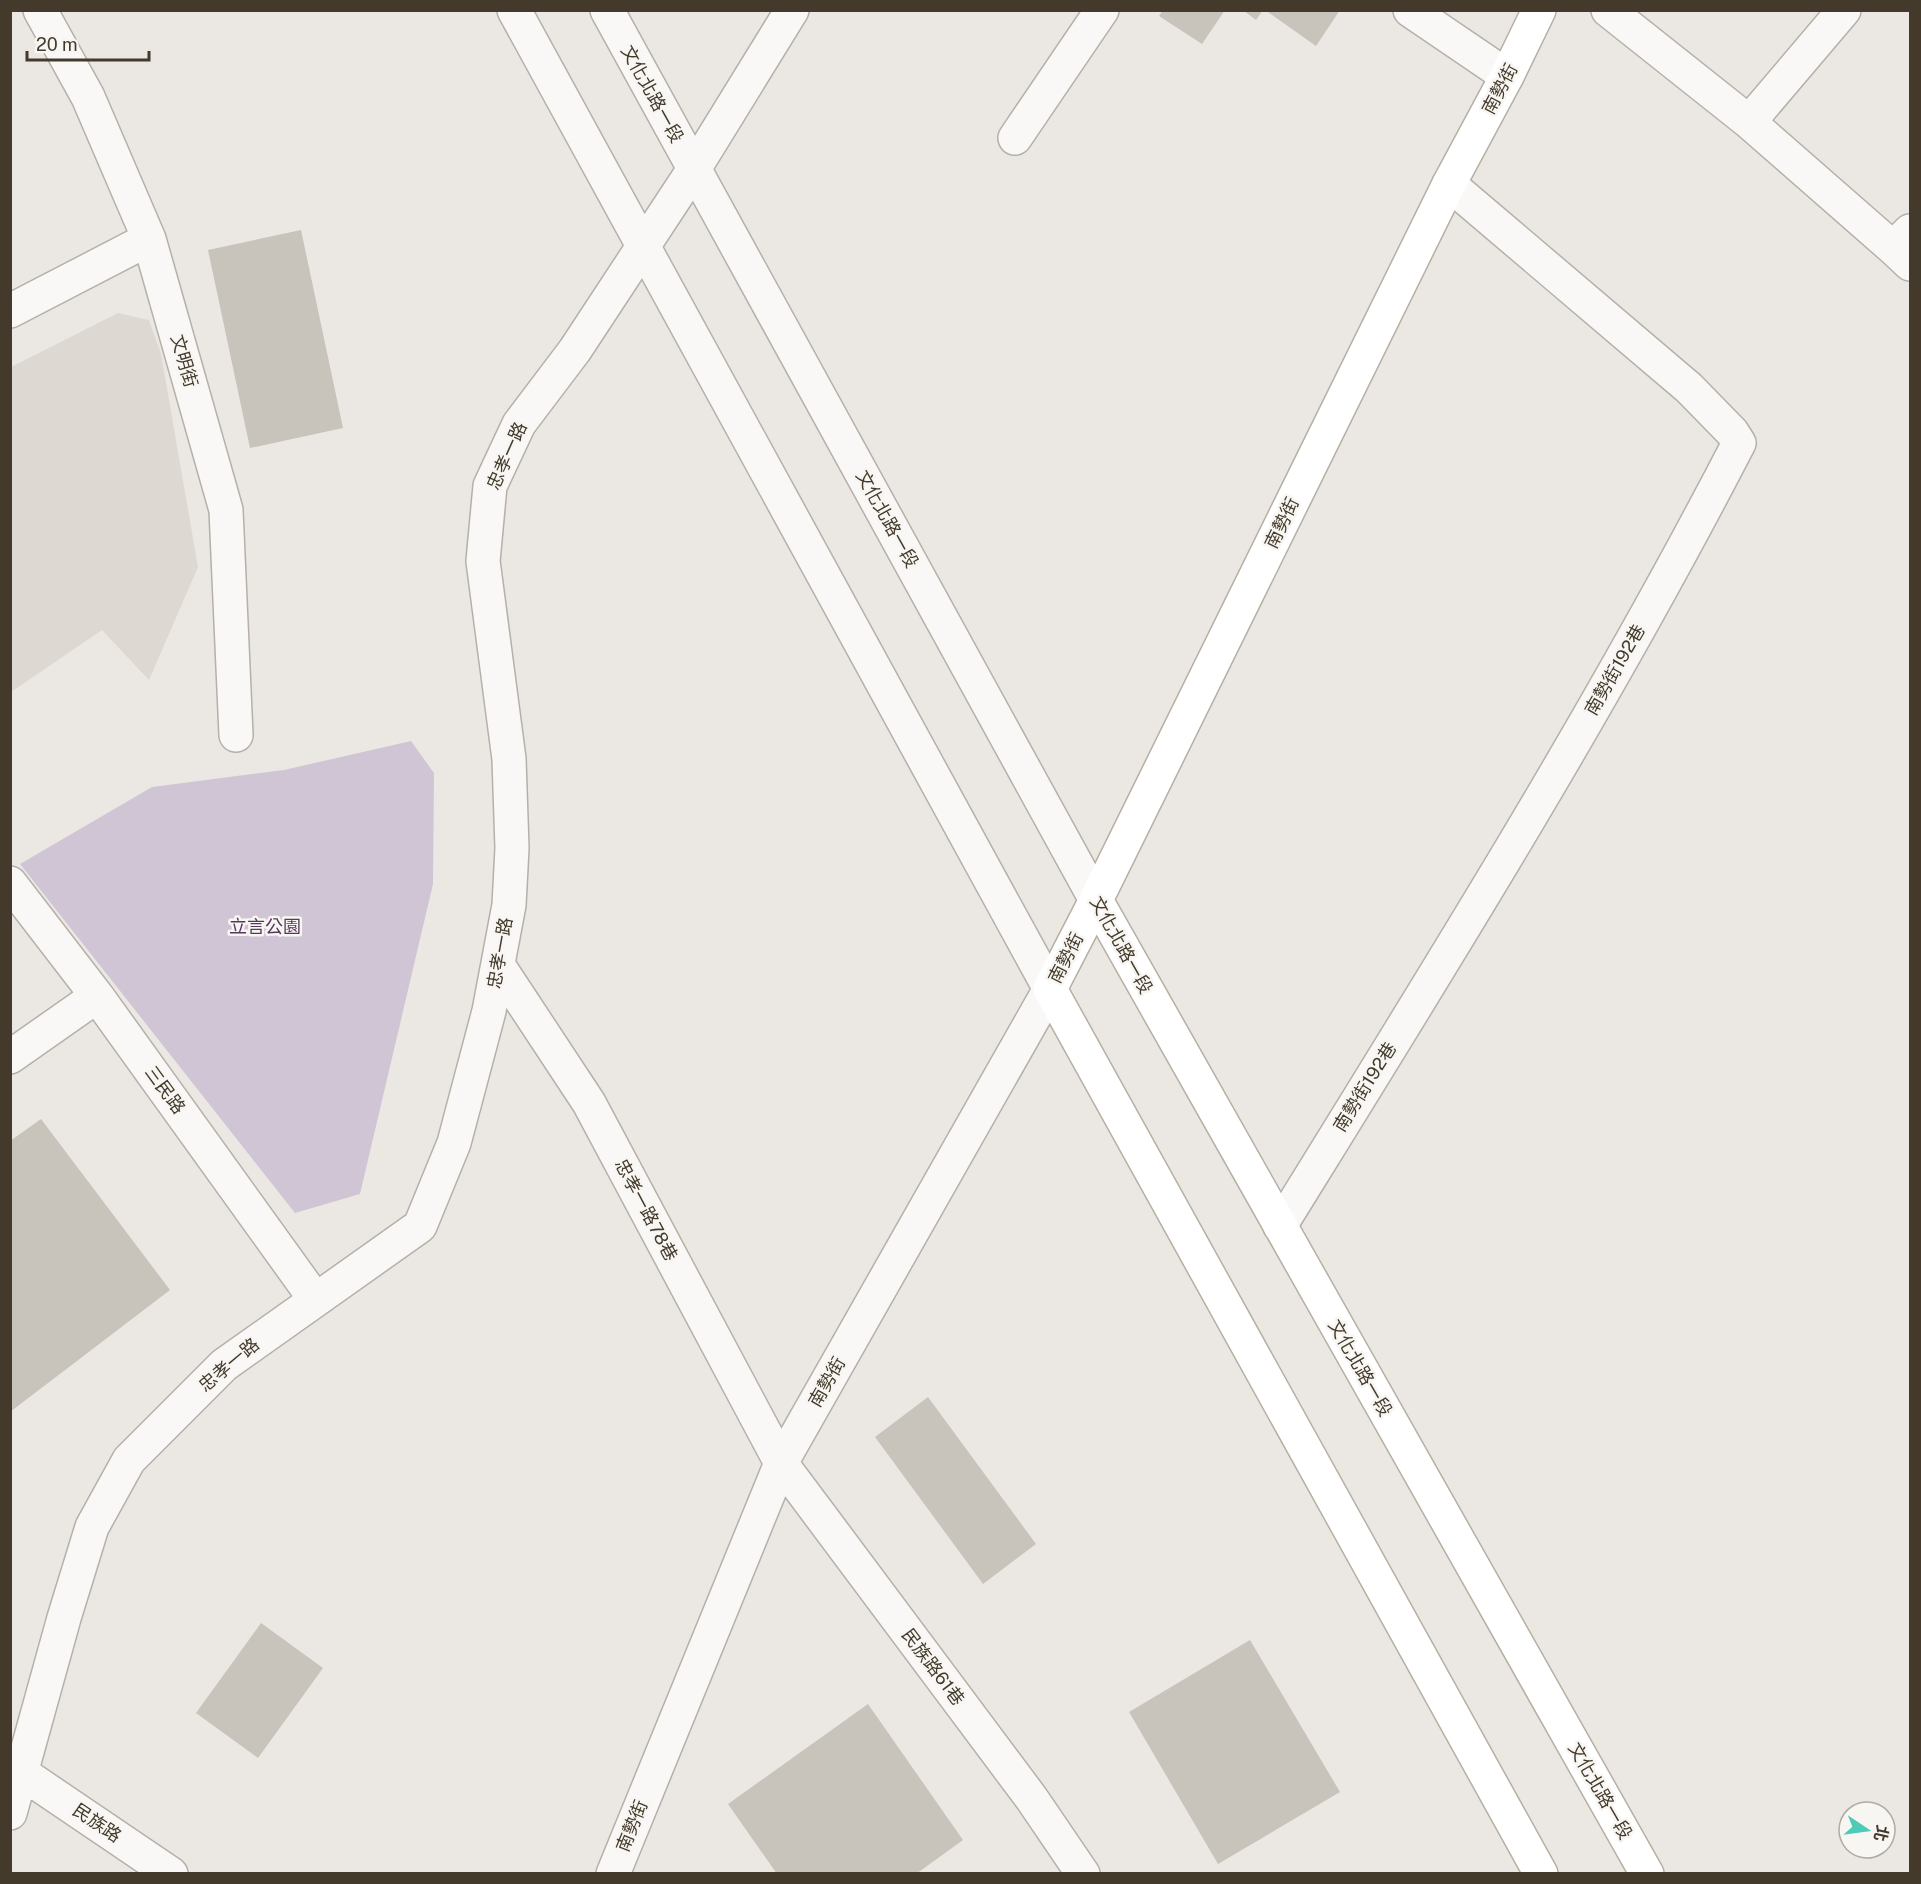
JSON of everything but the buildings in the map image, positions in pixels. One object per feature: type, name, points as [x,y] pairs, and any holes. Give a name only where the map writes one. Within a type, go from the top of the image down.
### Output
[{"type":"main road","name":"南勢街","points":[[1050,989],[1449,184],[1507,76],[1539,10]]},
{"type":"main road","name":"文化北路一段","points":[[1096,900],[1647,1874]]},
{"type":"main road","points":[[1050,989],[1541,1874]]},
{"type":"street","name":"文明街","points":[[40,10],[88,97],[149,239],[226,510],[236,735]]},
{"type":"street","points":[[514,10],[1050,989]]},
{"type":"street","name":"文化北路一段","points":[[607,10],[1096,900]]},
{"type":"street","name":"忠孝一路","points":[[10,1813],[64,1618],[92,1527],[129,1460],[224,1365],[420,1226],[454,1143],[489,1011],[509,905],[512,848],[509,759],[483,561],[490,486],[519,424],[575,350],[694,169],[792,10]]},
{"type":"street","points":[[1015,138],[1102,10]]},
{"type":"street","points":[[1410,10],[1507,76]]},
{"type":"street","points":[[1608,10],[1905,248]]},
{"type":"street","points":[[1749,122],[1844,10]]},
{"type":"street","name":"南勢街192巷","points":[[1280,1226],[1490,887],[1678,560],[1739,443],[1732,432],[1689,388],[1449,184]]},
{"type":"street","points":[[10,311],[149,239]]},
{"type":"street","name":"三民路","points":[[10,883],[97,996],[315,1299]]},
{"type":"street","name":"忠孝一路78巷","points":[[498,965],[589,1103],[781,1463]]},
{"type":"street","name":"南勢街","points":[[612,1874],[781,1463],[1050,989]]},
{"type":"street","points":[[10,1057],[97,996]]},
{"type":"street","name":"民族路61巷","points":[[781,1463],[1032,1799],[1083,1874]]},
{"type":"street","name":"民族路","points":[[22,1773],[171,1874]]},
{"type":"shaded area","points":[[118,313],[149,320],[161,354],[198,567],[149,680],[102,630],[11,692],[11,367]]},
{"type":"green space","name":"立言公園","points":[[411,741],[434,773],[433,884],[360,1194],[295,1213],[20,864],[152,787],[284,770]]}]
